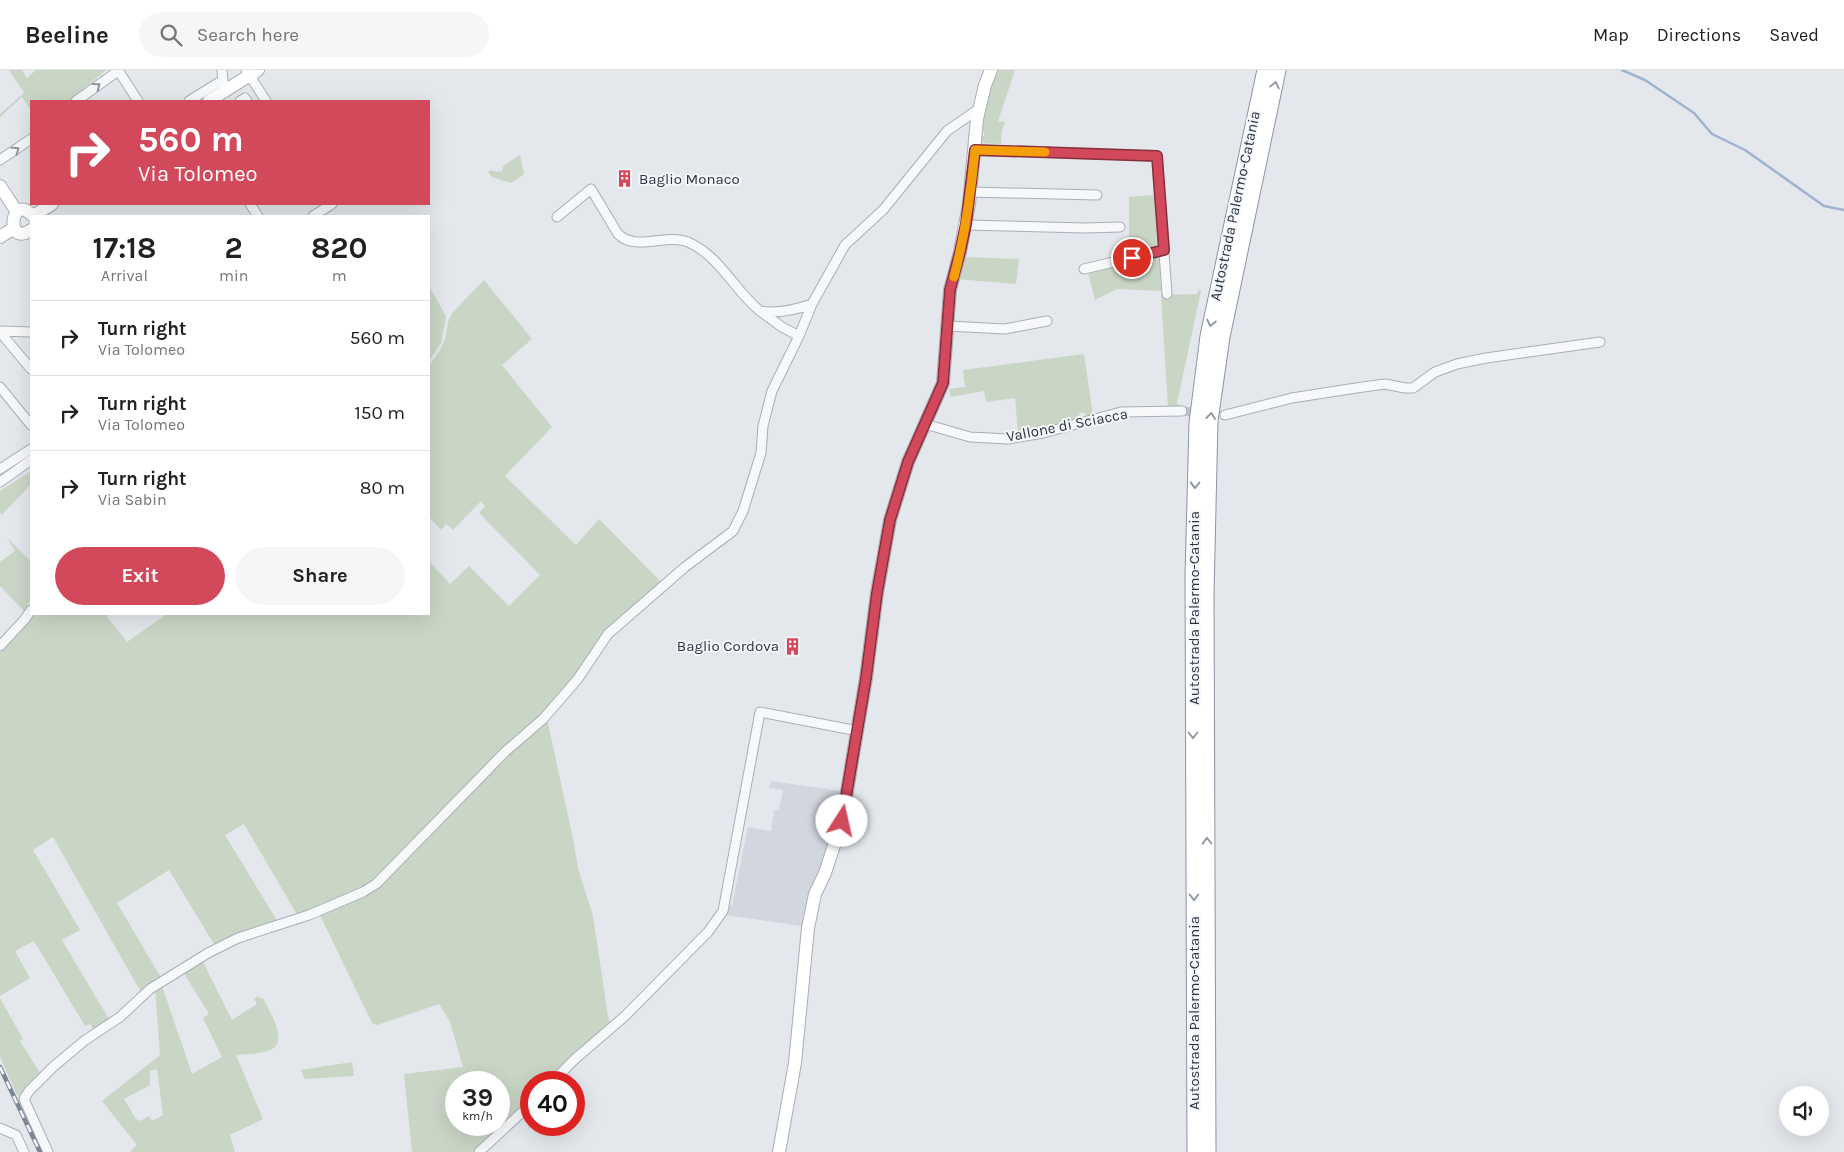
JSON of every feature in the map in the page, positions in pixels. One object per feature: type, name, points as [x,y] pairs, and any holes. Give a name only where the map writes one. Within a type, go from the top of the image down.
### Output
[{"type":"highway","name":"Autostrada Palermo-Catania","points":[[1195,1152],[1193,577],[1197,424],[1208,336],[1265,70]]},
{"type":"highway","name":"Autostrada Palermo-Catania","points":[[1208,1152],[1206,594],[1210,421],[1222,337],[1278,70]]},
{"type":"street","points":[[77,100],[118,70],[137,100]]},
{"type":"street","points":[[222,70],[226,86]]},
{"type":"street","points":[[779,1152],[795,1063],[808,928],[815,894],[825,873],[842,821],[858,731],[877,593],[890,520],[908,462],[943,383],[950,290],[965,225],[980,108],[985,85],[991,70]]},
{"type":"street","points":[[210,100],[226,86],[251,72],[265,100]]},
{"type":"street","points":[[190,100],[218,83],[226,86]]},
{"type":"street","points":[[48,1152],[24,1099],[28,1091],[53,1067],[84,1041],[120,1017],[150,989],[208,953],[238,938],[309,915],[363,892],[376,884],[505,752],[543,719],[577,680],[608,634],[685,567],[734,531],[743,511],[761,453],[763,426],[772,391],[799,336],[812,304],[845,246],[882,210],[947,131],[980,108]]},
{"type":"street","points":[[0,160],[30,140]]},
{"type":"street","points":[[975,150],[1157,156],[1166,294]]},
{"type":"street","points":[[0,186],[17,212]]},
{"type":"street","points":[[557,217],[591,189],[623,240],[632,243],[671,240],[686,241],[705,251],[749,302],[782,327],[799,336]]},
{"type":"street","points":[[970,192],[1097,195]]},
{"type":"street","points":[[35,215],[50,205]]},
{"type":"street","points":[[316,215],[330,205]]},
{"type":"street","points":[[17,212],[26,211],[32,215]]},
{"type":"street","points":[[17,212],[12,220],[14,228],[22,233],[30,232]]},
{"type":"street","points":[[965,225],[1120,227]]},
{"type":"street","points":[[0,237],[14,228]]},
{"type":"street","points":[[1084,269],[1164,250]]},
{"type":"street","points":[[760,311],[775,313],[812,304]]},
{"type":"street","points":[[781,312],[777,315],[777,320],[782,327]]},
{"type":"street","points":[[947,326],[1005,329],[1047,321]]},
{"type":"street","points":[[0,332],[30,332]]},
{"type":"street","points":[[0,332],[30,368]]},
{"type":"street","points":[[1225,415],[1292,398],[1356,388],[1385,384],[1413,388],[1435,372],[1457,364],[1486,358],[1600,342]]},
{"type":"street","points":[[0,387],[30,424]]},
{"type":"street","name":"Vallone di Sciacca","points":[[925,424],[970,437],[1008,439],[1043,433],[1121,412],[1182,410]]},
{"type":"street","points":[[0,469],[30,450]]},
{"type":"street","points":[[0,482],[30,461]]},
{"type":"street","points":[[0,646],[30,612]]},
{"type":"street","points":[[563,1071],[625,1016],[708,932],[723,911],[760,712],[858,731]]},
{"type":"street","points":[[479,1152],[520,1114]]},
{"type":"street","points":[[0,1128],[16,1135],[24,1152]]},
{"type":"shaded area","points":[[771,781],[840,791],[837,818],[801,926],[726,915],[727,906],[732,905],[748,827],[771,831],[774,810],[779,810],[783,790],[769,788]]},
{"type":"green space","points":[[9,70],[22,70],[27,78],[36,70],[106,70],[70,100],[30,100],[30,109],[22,97],[0,117],[0,114],[24,93]]},
{"type":"green space","points":[[994,70],[1015,70],[998,121],[1005,122],[1001,144],[978,143],[980,136],[984,136],[984,131],[981,131]]},
{"type":"green space","points":[[520,155],[524,174],[511,183],[492,177],[488,172],[491,170],[496,172],[502,171],[503,166]]},
{"type":"green space","points":[[1154,195],[1157,246],[1131,252],[1128,237],[1129,197]]},
{"type":"green space","points":[[1159,256],[1161,291],[1117,289],[1095,300],[1088,272]]},
{"type":"green space","points":[[963,257],[1019,259],[1016,284],[957,279]]},
{"type":"green space","points":[[484,280],[532,339],[502,365],[552,427],[505,476],[576,545],[599,519],[664,585],[608,634],[547,719],[578,868],[593,916],[611,1029],[564,1071],[520,1071],[520,1114],[510,1123],[510,1071],[445,1071],[445,1136],[496,1136],[479,1152],[412,1152],[404,1074],[463,1067],[450,1022],[439,1004],[377,1025],[372,1023],[318,911],[299,918],[244,824],[225,835],[279,924],[217,949],[169,870],[117,903],[163,981],[161,983],[192,1074],[222,1057],[203,1018],[209,1014],[182,970],[201,958],[232,1020],[257,1004],[254,999],[258,996],[260,999],[263,998],[277,1027],[278,1042],[274,1048],[267,1051],[236,1055],[263,1119],[230,1135],[235,1152],[130,1152],[137,1145],[102,1101],[160,1055],[155,987],[143,996],[53,837],[33,850],[80,930],[62,940],[110,1021],[94,1031],[90,1024],[85,1026],[34,941],[15,951],[30,978],[0,996],[0,652],[34,615],[106,615],[127,642],[166,615],[430,615],[430,562],[450,584],[469,566],[509,606],[540,575],[479,513],[485,506],[481,502],[488,494],[453,530],[446,524],[441,530],[430,518],[430,365],[445,339],[449,319],[453,312]],"holes":[[[157,1069],[163,1115],[152,1121],[149,1116],[141,1121],[136,1119],[124,1099],[150,1085],[150,1071]]]},
{"type":"green space","points":[[430,288],[446,316],[441,343],[430,360]]},
{"type":"green space","points":[[1199,290],[1201,291],[1177,403],[1183,408],[1168,407],[1161,295],[1197,294]]},
{"type":"green space","points":[[1084,354],[1093,415],[1086,417],[1085,413],[1080,413],[1078,418],[1057,426],[1018,433],[1015,398],[986,402],[984,391],[951,397],[949,389],[965,387],[963,370]]},
{"type":"green space","points":[[30,472],[30,485],[2,515],[0,512],[0,491]]},
{"type":"green space","points":[[7,538],[30,560],[30,601],[24,611],[0,586],[0,562],[15,551]]},
{"type":"green space","points":[[0,998],[23,1039],[20,1041],[40,1073],[18,1097],[0,1057]]},
{"type":"green space","points":[[352,1062],[354,1076],[305,1079],[301,1070]]},
{"type":"waterway","points":[[1622,70],[1645,80],[1694,113],[1712,134],[1745,150],[1824,206],[1844,210]]},
{"type":"tunnel","points":[[1182,411],[1225,415]]},
{"type":"railway","points":[[0,1067],[40,1152]]},
{"type":"slow traffic","points":[[954,277],[969,204],[975,150],[1045,152]]},
{"type":"place","name":"Baglio Monaco","points":[[625,179]]},
{"type":"place","name":"Baglio Cordova","points":[[793,646]]},
{"type":"route","points":[[842,821],[890,520],[908,462],[943,383],[950,290],[966,224],[975,150],[1157,156],[1164,250],[1132,258]]}]
